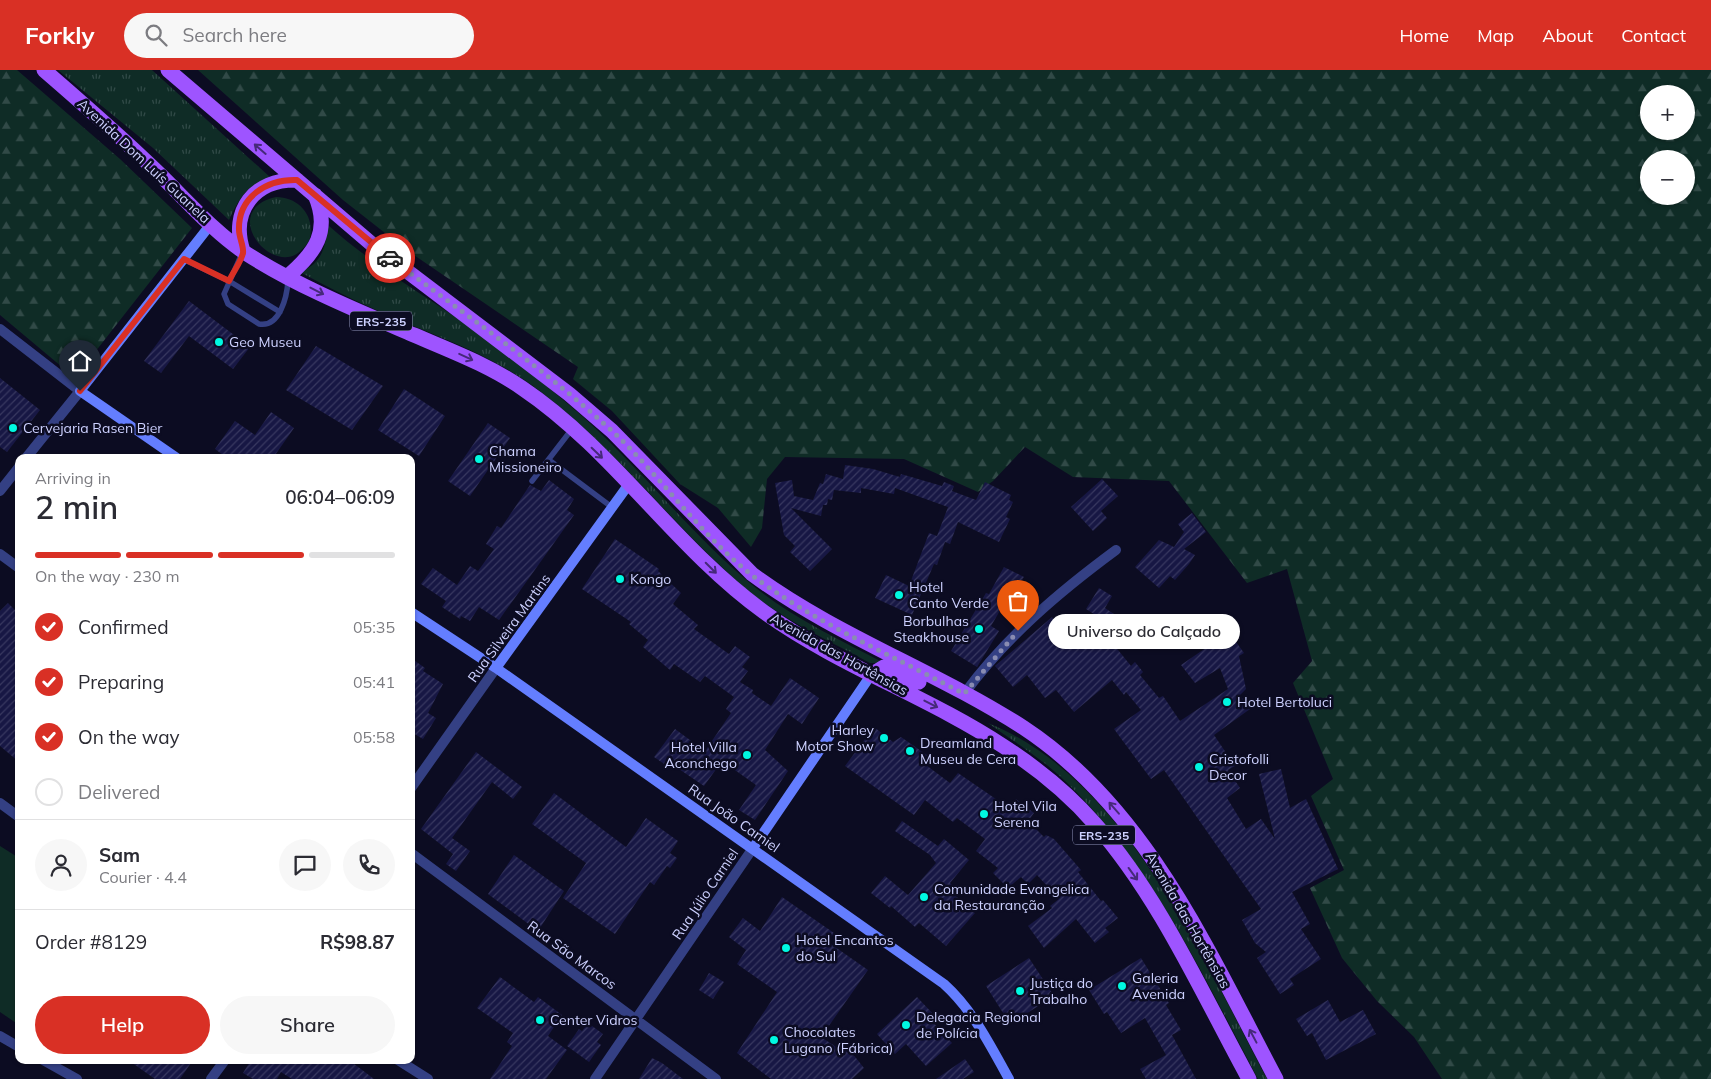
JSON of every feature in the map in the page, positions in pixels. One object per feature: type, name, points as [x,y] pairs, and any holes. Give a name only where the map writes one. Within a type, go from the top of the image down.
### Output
[{"type":"main road","name":"Avenida Dom Luís Guanela","points":[[44,70],[149,164],[210,224],[244,252]]},
{"type":"main road","name":"ERS-235","points":[[168,70],[297,180]]},
{"type":"main road","name":"Avenida das Hortênsias","points":[[297,180],[374,246],[569,394],[612,431],[752,574],[778,593],[832,625],[1002,714],[1064,758],[1099,791],[1125,821],[1149,854],[1194,926],[1276,1079]]},
{"type":"main road","points":[[244,252],[239,228],[241,216],[249,200],[262,188],[273,182],[297,180]]},
{"type":"main road","points":[[288,276],[309,256],[320,237],[321,214],[314,193]]},
{"type":"main road","name":"Avenida das Hortênsias","points":[[244,252],[349,307],[491,369],[547,406],[743,597],[773,618],[871,674],[956,717],[1004,747],[1066,794],[1096,825],[1140,884],[1249,1079]]},
{"type":"main road","points":[[871,674],[884,667],[896,670],[967,704],[1002,714]]},
{"type":"street","points":[[29,454],[210,224]]},
{"type":"street","points":[[0,329],[80,391],[172,454]]},
{"type":"street","points":[[0,491],[15,472]]},
{"type":"street","name":"Rua Silveira Martins","points":[[415,782],[629,484]]},
{"type":"street","points":[[964,694],[1027,622],[1071,584],[1116,550]]},
{"type":"street","points":[[0,554],[15,565]]},
{"type":"street","name":"Rua João Carniel","points":[[415,615],[496,668],[900,951],[957,996],[976,1021],[1009,1079]]},
{"type":"street","name":"Rua Júlio Carniel","points":[[595,1079],[871,674]]},
{"type":"street","points":[[0,803],[15,814]]},
{"type":"street","name":"Rua São Marcos","points":[[415,856],[716,1079]]},
{"type":"street","points":[[0,1036],[15,1045]]},
{"type":"street","points":[[50,1064],[78,1079]]},
{"type":"street","points":[[211,1079],[222,1064]]},
{"type":"street","points":[[404,1064],[428,1079]]},
{"type":"lane","points":[[244,252],[224,294],[228,304],[259,324],[264,325],[280,312],[287,299],[288,276]]},
{"type":"lane","points":[[184,259],[229,281],[280,312]]},
{"type":"lane","points":[[532,481],[572,429]]},
{"type":"lane","points":[[548,460],[613,508]]},
{"type":"green space","points":[[0,70],[17,70],[120,159],[192,228],[81,370],[74,373],[68,372],[0,315]]},
{"type":"green space","points":[[58,70],[152,70],[271,178],[256,184],[245,193],[236,205],[229,220],[153,148]]},
{"type":"green space","points":[[198,70],[1711,70],[1711,1079],[1442,1079],[1414,1037],[1377,1001],[1342,958],[1310,888],[1344,870],[1311,796],[1333,779],[1293,683],[1312,661],[1287,569],[1247,583],[1169,481],[1073,477],[1025,447],[993,481],[978,492],[904,459],[785,457],[767,479],[762,528],[751,547],[718,508],[680,484],[612,411],[573,379],[578,367],[408,251],[343,200]]},
{"type":"green space","points":[[276,197],[291,200],[298,204],[310,222],[310,238],[307,244],[298,253],[286,257],[274,255],[263,248],[255,238],[250,226],[251,214],[259,204]]},
{"type":"green space","points":[[329,226],[382,268],[500,348],[568,404],[615,448],[727,563],[766,596],[815,627],[884,663],[870,663],[805,628],[758,599],[692,538],[594,437],[568,413],[521,377],[459,345],[365,305],[300,272],[314,264],[318,259],[324,248]]},
{"type":"green space","points":[[988,723],[1036,749],[1080,784],[1119,827],[1154,876],[1186,927],[1267,1079],[1258,1079],[1173,921],[1123,847],[1095,812],[1064,780],[1036,757]]},
{"type":"green space","points":[[0,846],[15,855],[15,1022],[0,1012]]},
{"type":"building","name":"Geo Museu","points":[[189,301],[250,347],[233,369],[189,336],[161,373],[144,361]]},
{"type":"building","points":[[316,346],[383,386],[352,430],[286,390]]},
{"type":"building","name":"Cervejaria Rasen Bier","points":[[0,378],[40,410],[7,452],[0,447]]},
{"type":"building","points":[[404,389],[445,416],[419,456],[378,430]]},
{"type":"building","points":[[271,412],[294,428],[276,454],[222,454],[215,449],[235,421],[255,435]]},
{"type":"building","name":"Chama Missioneiro","points":[[488,423],[510,438],[470,496],[448,481]]},
{"type":"building","points":[[845,465],[873,469],[900,477],[901,474],[942,486],[944,482],[954,486],[952,491],[976,500],[985,482],[1011,495],[1009,500],[1013,502],[1006,517],[1010,519],[999,542],[958,522],[950,544],[945,542],[937,565],[934,564],[912,615],[875,598],[886,575],[909,586],[929,533],[937,536],[948,507],[895,488],[894,494],[861,488],[861,493],[834,490],[832,500],[828,499],[827,505],[823,505],[821,516],[791,508],[832,549],[810,571],[790,552],[795,546],[784,535],[775,483],[792,480],[794,496],[813,500],[820,483],[823,484],[826,474],[843,479]]},
{"type":"building","points":[[1102,479],[1118,496],[1101,511],[1107,518],[1093,531],[1071,507]]},
{"type":"building","points":[[549,480],[574,499],[567,510],[574,515],[499,620],[479,607],[470,621],[461,616],[460,619],[442,607],[446,601],[421,584],[433,568],[457,585],[470,566],[478,571],[494,549],[486,544],[497,526],[501,528],[530,485],[541,491]]},
{"type":"building","points":[[1192,513],[1206,532],[1184,549],[1195,555],[1189,564],[1175,580],[1170,576],[1159,588],[1135,567],[1159,540],[1174,547],[1184,532],[1178,524]]},
{"type":"building","points":[[615,539],[659,569],[658,571],[681,593],[673,604],[698,625],[694,629],[729,654],[735,646],[750,657],[742,667],[748,671],[740,682],[753,690],[752,693],[771,706],[790,678],[819,698],[802,724],[788,714],[765,750],[788,771],[755,820],[739,810],[756,785],[722,761],[704,786],[676,767],[673,770],[654,757],[675,729],[705,751],[731,713],[726,709],[734,697],[705,676],[700,682],[674,664],[670,670],[643,647],[648,640],[629,624],[631,622],[582,589]]},
{"type":"building","name":"Borbulhas Steakhouse","points":[[1004,567],[1024,577],[1018,587],[1015,585],[991,626],[999,631],[977,667],[951,651],[986,593],[989,594]]},
{"type":"building","points":[[1099,588],[1112,596],[1105,608],[1123,620],[1110,640],[1131,666],[1135,662],[1143,672],[1140,675],[1159,698],[1163,696],[1180,721],[1228,689],[1220,668],[1195,683],[1181,665],[1229,632],[1244,653],[1239,656],[1246,689],[1240,695],[1250,709],[1214,735],[1235,766],[1228,770],[1240,788],[1227,798],[1246,829],[1261,819],[1275,839],[1259,774],[1281,769],[1290,808],[1306,799],[1338,869],[1292,892],[1310,924],[1301,929],[1321,959],[1290,979],[1294,985],[1280,994],[1257,958],[1266,952],[1255,943],[1242,920],[1261,909],[1164,770],[1151,779],[1114,729],[1141,710],[1126,692],[1124,695],[1112,680],[1074,712],[1056,690],[1045,698],[1027,675],[1013,687],[995,666],[1052,617],[1077,647],[1097,616],[1086,609]]},
{"type":"building","points":[[8,603],[15,610],[15,759],[0,746],[0,611]]},
{"type":"building","points":[[1169,614],[1177,625],[1157,639],[1149,627]]},
{"type":"building","points":[[415,661],[425,668],[423,671],[443,684],[428,713],[436,718],[423,739],[415,734]]},
{"type":"building","points":[[874,727],[893,742],[901,737],[927,755],[926,765],[950,783],[958,773],[1009,808],[1016,799],[1034,813],[1028,821],[1044,837],[1046,835],[1054,839],[1081,870],[1078,872],[1101,901],[1103,900],[1118,918],[1105,928],[1109,932],[1095,943],[1076,919],[1044,948],[1028,926],[1052,908],[1050,906],[1059,899],[1037,875],[1028,884],[1021,877],[1008,888],[993,873],[998,868],[976,851],[985,839],[957,818],[953,822],[925,800],[914,815],[845,766]]},
{"type":"building","points":[[476,752],[522,787],[513,799],[492,782],[452,838],[470,851],[456,871],[446,864],[453,854],[421,829]]},
{"type":"building","points":[[554,793],[626,847],[646,818],[678,841],[670,853],[677,858],[670,868],[667,866],[654,885],[650,882],[615,934],[563,898],[586,863],[532,824]]},
{"type":"building","points":[[902,821],[938,846],[944,839],[969,860],[950,883],[952,885],[948,889],[975,913],[946,946],[919,923],[915,927],[891,906],[890,908],[871,893],[885,876],[908,895],[936,863],[930,855],[895,831]]},
{"type":"building","points":[[514,855],[564,891],[538,931],[488,894]]},
{"type":"building","points":[[782,897],[834,933],[828,942],[868,970],[821,1037],[844,1052],[848,1048],[864,1068],[852,1079],[771,1079],[737,1053],[777,992],[737,964],[746,950],[729,937],[743,918],[760,931]]},
{"type":"building","name":"Justiça do Trabalho","points":[[1029,958],[1054,996],[1010,1024],[986,986]]},
{"type":"building","points":[[1141,958],[1169,1003],[1166,1005],[1181,1030],[1172,1035],[1196,1079],[1146,1079],[1140,1069],[1166,1055],[1145,1018],[1121,1033],[1107,1012],[1104,1014],[1089,990]]},
{"type":"building","points":[[709,973],[724,982],[713,999],[699,990]]},
{"type":"building","points":[[500,977],[534,1002],[538,997],[562,1015],[548,1036],[567,1050],[546,1079],[490,1079],[512,1046],[507,1042],[513,1033],[477,1008]]},
{"type":"building","points":[[917,997],[935,1016],[931,1020],[952,1043],[926,1066],[906,1044],[895,1054],[877,1034]]},
{"type":"building","points":[[1328,1000],[1340,1022],[1363,1010],[1376,1034],[1326,1060],[1312,1033],[1307,1036],[1296,1019]]},
{"type":"building","points":[[588,1023],[603,1034],[597,1042],[601,1045],[589,1062],[567,1046],[579,1029],[582,1031]]},
{"type":"building","points":[[652,1058],[662,1063],[683,1079],[639,1079]]},
{"type":"building","points":[[965,1059],[974,1072],[963,1079],[936,1079]]},
{"type":"building","points":[[134,1064],[190,1064],[180,1079],[155,1079]]},
{"type":"building","points":[[249,1064],[354,1064],[374,1079],[292,1079],[281,1072],[277,1079],[253,1079],[243,1073]]},
{"type":"way so far","points":[[390,258],[569,394],[612,431],[722,546],[752,574],[778,593],[832,625],[964,694],[974,680],[1018,631]]},
{"type":"place","name":"Geo Museu","points":[[219,342]]},
{"type":"place","name":"Cervejaria Rasen Bier","points":[[13,428]]},
{"type":"place","name":"Chama Missioneiro","points":[[479,459]]},
{"type":"place","name":"Kongo","points":[[620,579]]},
{"type":"place","name":"Hotel Canto Verde","points":[[899,595]]},
{"type":"place","name":"Borbulhas Steakhouse","points":[[979,629]]},
{"type":"place","name":"Universo do Calçado","points":[[1018,631]]},
{"type":"place","name":"Hotel Bertoluci","points":[[1227,702]]},
{"type":"place","name":"Harley Motor Show","points":[[884,738]]},
{"type":"place","name":"Dreamland Museu de Cera","points":[[910,751]]},
{"type":"place","name":"Hotel Villa Aconchego","points":[[747,755]]},
{"type":"place","name":"Cristofolli Decor","points":[[1199,767]]},
{"type":"place","name":"Hotel Vila Serena","points":[[984,814]]},
{"type":"place","name":"Comunidade Evangelica da Restauranção","points":[[924,897]]},
{"type":"place","name":"Hotel Encantos do Sul","points":[[786,948]]},
{"type":"place","name":"Galeria Avenida","points":[[1122,986]]},
{"type":"place","name":"Justiça do Trabalho","points":[[1020,991]]},
{"type":"place","name":"Center Vidros","points":[[540,1020]]},
{"type":"place","name":"Delegacia Regional de Polícia","points":[[906,1025]]},
{"type":"place","name":"Chocolates Lugano (Fábrica)","points":[[774,1040]]},
{"type":"route","points":[[80,391],[184,259],[229,281],[244,252],[239,228],[241,216],[253,195],[273,182],[297,180],[390,258]]}]
